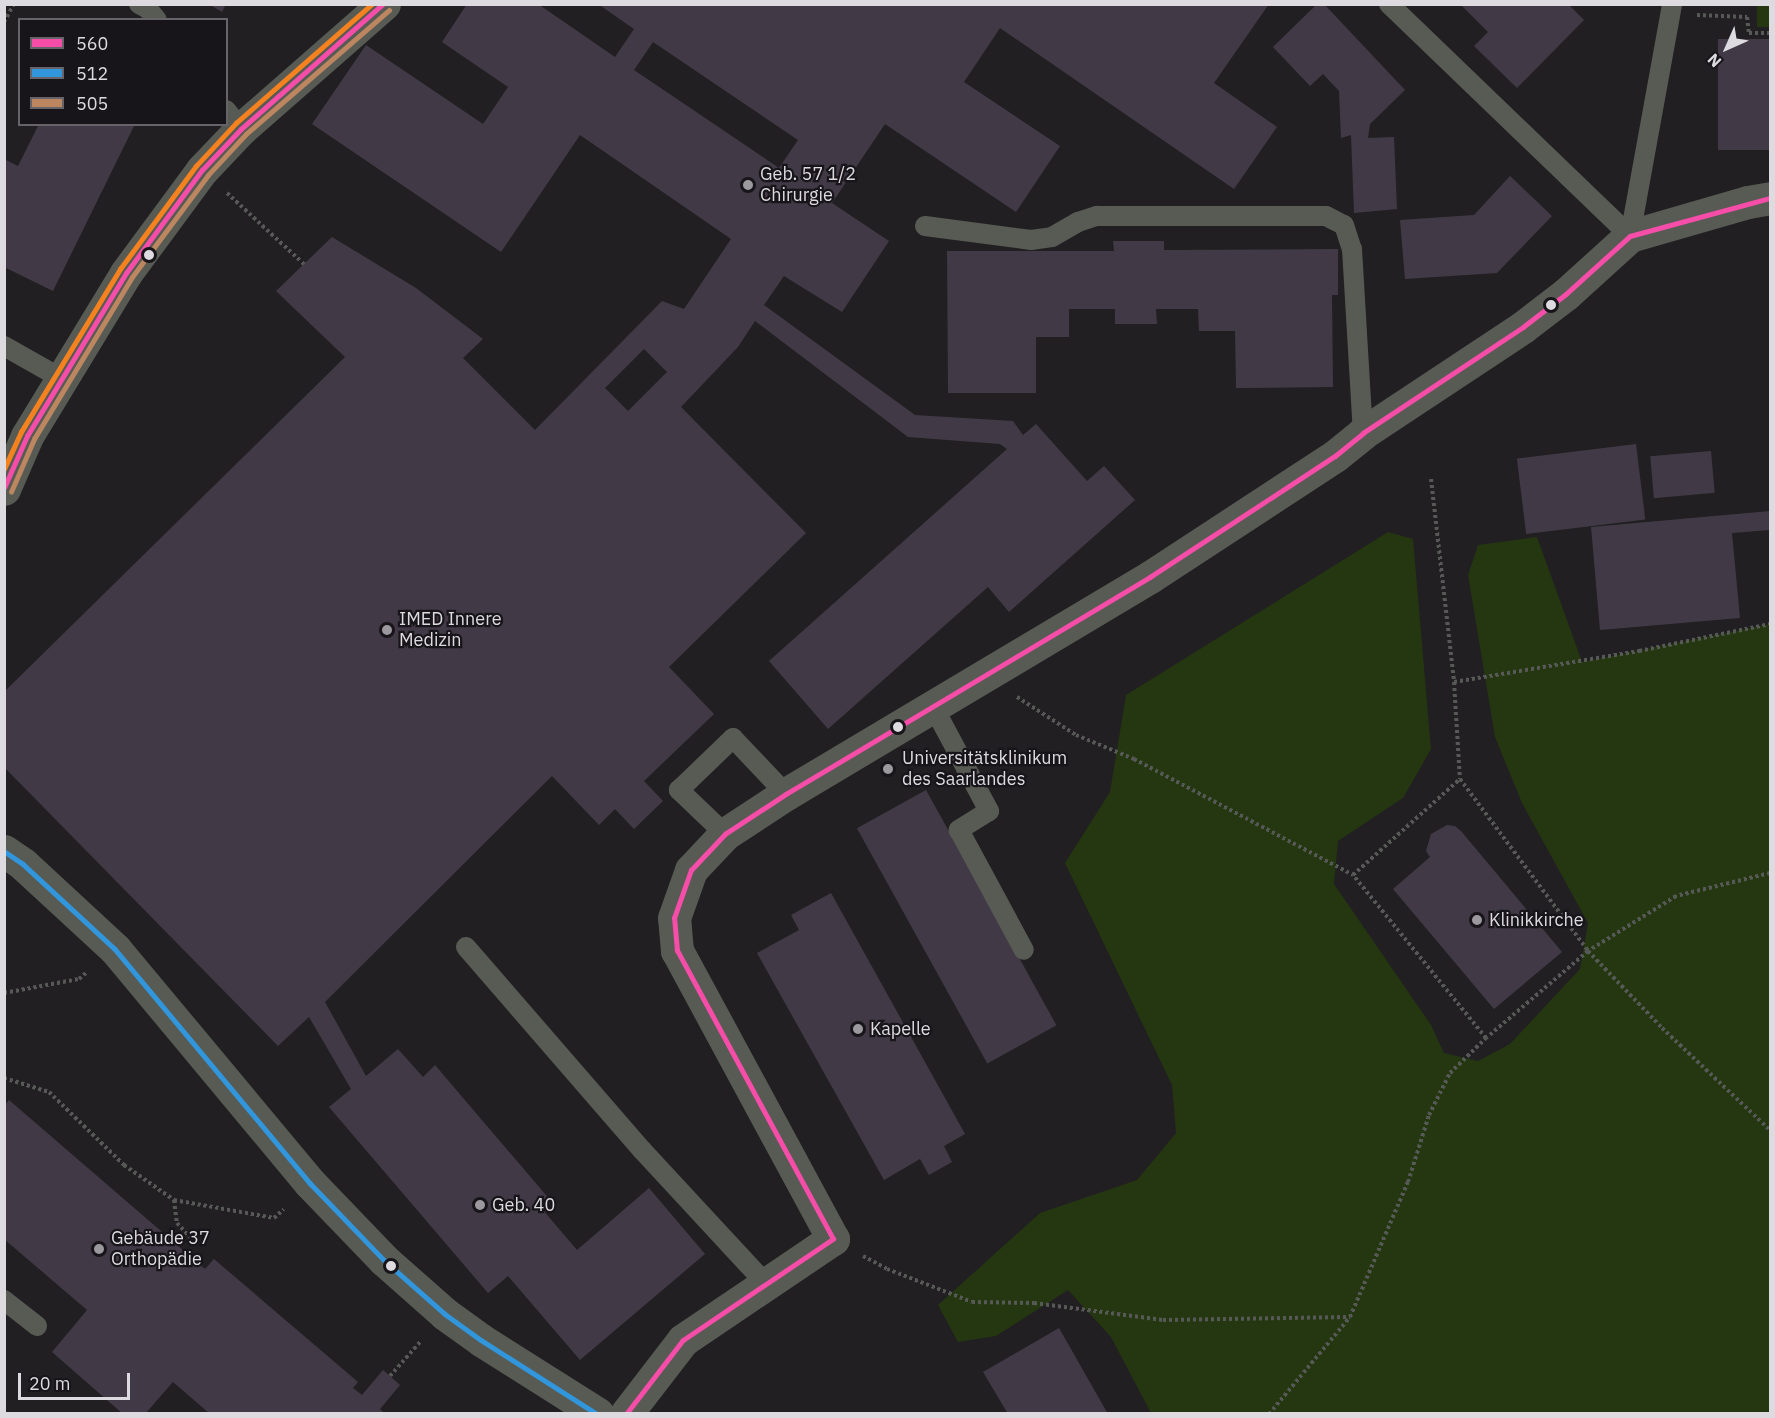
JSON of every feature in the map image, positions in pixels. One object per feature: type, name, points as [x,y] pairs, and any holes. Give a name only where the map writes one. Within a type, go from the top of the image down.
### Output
[{"type":"street","points":[[4,489],[27,436],[64,380],[126,273],[202,170],[234,119],[384,4]]},
{"type":"street","points":[[626,1413],[683,1340],[833,1239],[678,951],[674,918],[691,870],[725,834],[786,794],[815,779],[1150,577],[1335,456],[1363,433],[1523,327],[1566,294],[1630,236],[1748,202],[1770,198]]},
{"type":"street","points":[[4,851],[23,864],[115,949],[310,1183],[384,1260],[445,1314],[481,1340],[598,1413]]},
{"type":"lane","points":[[139,4],[148,9],[155,18]]},
{"type":"lane","points":[[1389,4],[1630,236]]},
{"type":"lane","points":[[1630,236],[1671,9]]},
{"type":"lane","points":[[925,226],[1031,240],[1052,237],[1078,222],[1097,216],[1326,216],[1344,225],[1352,249],[1363,433]]},
{"type":"lane","points":[[4,346],[64,380]]},
{"type":"lane","points":[[934,708],[989,811],[959,830],[1024,950]]},
{"type":"lane","points":[[725,834],[680,790],[733,738],[786,794]]},
{"type":"lane","points":[[466,947],[642,1150],[765,1283]]},
{"type":"lane","points":[[4,1300],[37,1326]]},
{"type":"path","points":[[4,22],[14,4]]},
{"type":"path","points":[[1671,9],[1747,17],[1749,33],[1770,33]]},
{"type":"path","points":[[202,170],[304,264]]},
{"type":"path","points":[[1431,479],[1454,682],[1460,779],[1588,951],[1662,1028],[1770,1130]]},
{"type":"path","points":[[1454,682],[1639,651],[1770,624]]},
{"type":"path","points":[[986,677],[1076,735],[1134,759],[1353,875],[1486,1038]]},
{"type":"path","points":[[1353,875],[1460,779]]},
{"type":"path","points":[[1269,1413],[1350,1317],[1408,1182],[1429,1115],[1450,1073],[1486,1038],[1588,951],[1676,896],[1770,873]]},
{"type":"path","points":[[4,993],[79,979],[115,949]]},
{"type":"path","points":[[4,1078],[49,1092],[124,1165],[174,1200],[274,1218],[310,1183]]},
{"type":"path","points":[[174,1200],[177,1223],[193,1240]]},
{"type":"path","points":[[833,1239],[887,1269],[972,1302],[1034,1303],[1163,1320],[1350,1317]]},
{"type":"path","points":[[390,1376],[445,1314]]},
{"type":"green space","points":[[1757,5],[1770,5],[1770,27],[1757,27]]},
{"type":"green space","points":[[1388,532],[1413,539],[1431,749],[1403,798],[1338,841],[1334,884],[1431,1025],[1444,1053],[1478,1061],[1510,1044],[1580,969],[1588,923],[1522,803],[1495,737],[1468,575],[1478,545],[1537,537],[1582,662],[1770,624],[1770,1413],[1151,1413],[1111,1337],[1068,1290],[996,1336],[958,1342],[938,1305],[1040,1213],[1137,1180],[1176,1133],[1172,1085],[1065,863],[1110,792],[1126,695]]},
{"type":"building","points":[[209,4],[226,4],[222,12]]},
{"type":"building","points":[[467,4],[538,4],[615,57],[634,29],[598,4],[1269,4],[1214,83],[1277,127],[1234,189],[1000,28],[964,82],[1060,146],[1016,212],[885,124],[832,203],[889,241],[842,312],[784,276],[764,305],[915,415],[1013,421],[1023,435],[1036,424],[1087,481],[1104,466],[1135,500],[1009,612],[988,587],[828,729],[769,661],[1007,449],[1000,444],[908,437],[755,321],[738,347],[681,407],[806,533],[669,667],[714,714],[644,781],[663,801],[634,829],[615,809],[599,825],[552,776],[325,1002],[366,1076],[398,1049],[423,1077],[435,1065],[551,1201],[542,1209],[577,1250],[649,1188],[705,1254],[580,1360],[508,1276],[488,1293],[329,1107],[351,1089],[309,1017],[278,1046],[4,767],[4,692],[345,357],[276,291],[332,237],[416,288],[483,339],[463,358],[535,430],[662,301],[684,309],[731,239],[580,135],[501,252],[312,124],[366,45],[483,124],[508,87],[442,42]],"holes":[[[653,42],[798,140],[779,168],[634,70]],[[644,349],[667,372],[628,411],[605,388]]]},
{"type":"building","points":[[1317,4],[1324,4],[1405,90],[1370,124],[1368,138],[1394,137],[1397,209],[1354,213],[1351,135],[1341,138],[1339,91],[1323,74],[1310,86],[1273,47]]},
{"type":"building","points":[[1460,4],[1568,4],[1584,20],[1517,88],[1474,46],[1488,32]]},
{"type":"building","points":[[1718,39],[1770,39],[1770,150],[1718,150]]},
{"type":"building","points":[[38,126],[134,126],[53,291],[4,267],[4,159],[18,166]]},
{"type":"building","points":[[1510,176],[1552,216],[1497,273],[1405,279],[1400,220],[1474,215]]},
{"type":"building","points":[[1113,241],[1164,241],[1164,250],[1338,249],[1338,295],[1332,295],[1333,387],[1236,388],[1235,331],[1199,331],[1198,309],[1156,309],[1157,324],[1115,324],[1115,309],[1069,309],[1069,337],[1036,337],[1036,393],[948,393],[947,251],[1114,251]]},
{"type":"building","points":[[1636,444],[1645,519],[1526,534],[1517,459]]},
{"type":"building","points":[[1711,451],[1715,493],[1654,498],[1650,456]]},
{"type":"building","points":[[1770,511],[1770,530],[1732,533],[1740,618],[1600,630],[1591,527]]},
{"type":"building","points":[[926,790],[1056,1025],[987,1064],[857,828]]},
{"type":"building","name":"Klinikkirche","points":[[1447,825],[1455,826],[1461,831],[1562,952],[1494,1009],[1393,889],[1430,857],[1426,851],[1431,834]]},
{"type":"building","points":[[831,893],[965,1134],[944,1146],[952,1162],[929,1175],[920,1159],[884,1180],[757,953],[799,930],[791,915]]},
{"type":"building","name":"Gebäude 37 Orthopädie","points":[[9,1100],[205,1269],[214,1259],[358,1382],[353,1388],[362,1395],[383,1370],[400,1385],[380,1409],[385,1414],[210,1414],[173,1382],[145,1414],[123,1414],[52,1352],[87,1310],[4,1239],[4,1106]]},
{"type":"building","points":[[1059,1328],[1108,1414],[1008,1414],[983,1372]]},
{"type":"transit line","points":[[4,469],[21,432],[120,269],[196,166],[236,123],[372,4]]},
{"type":"transit line","name":"560","points":[[4,488],[27,436],[126,273],[202,170],[241,129],[383,4]]},
{"type":"transit line","name":"505","points":[[11,492],[34,439],[132,277],[208,175],[246,134],[389,10]]},
{"type":"transit line","name":"560","points":[[626,1414],[683,1340],[833,1239],[677,951],[674,918],[691,870],[725,834],[786,794],[1150,577],[1335,456],[1363,433],[1523,327],[1566,294],[1630,236],[1770,198]]},
{"type":"transit line","name":"512","points":[[4,851],[23,864],[115,949],[310,1183],[384,1260],[445,1314],[481,1340],[597,1414]]},
{"type":"place","name":"Geb. 57 1/2 Chirurgie","points":[[748,185]]},
{"type":"place","name":"IMED Innere Medizin","points":[[387,630]]},
{"type":"place","name":"Universitätsklinikum des Saarlandes","points":[[888,769]]},
{"type":"place","name":"Klinikkirche","points":[[1477,920]]},
{"type":"place","name":"Kapelle","points":[[858,1029]]},
{"type":"place","name":"Geb. 40","points":[[480,1205]]},
{"type":"place","name":"Gebäude 37 Orthopädie","points":[[99,1249]]}]
